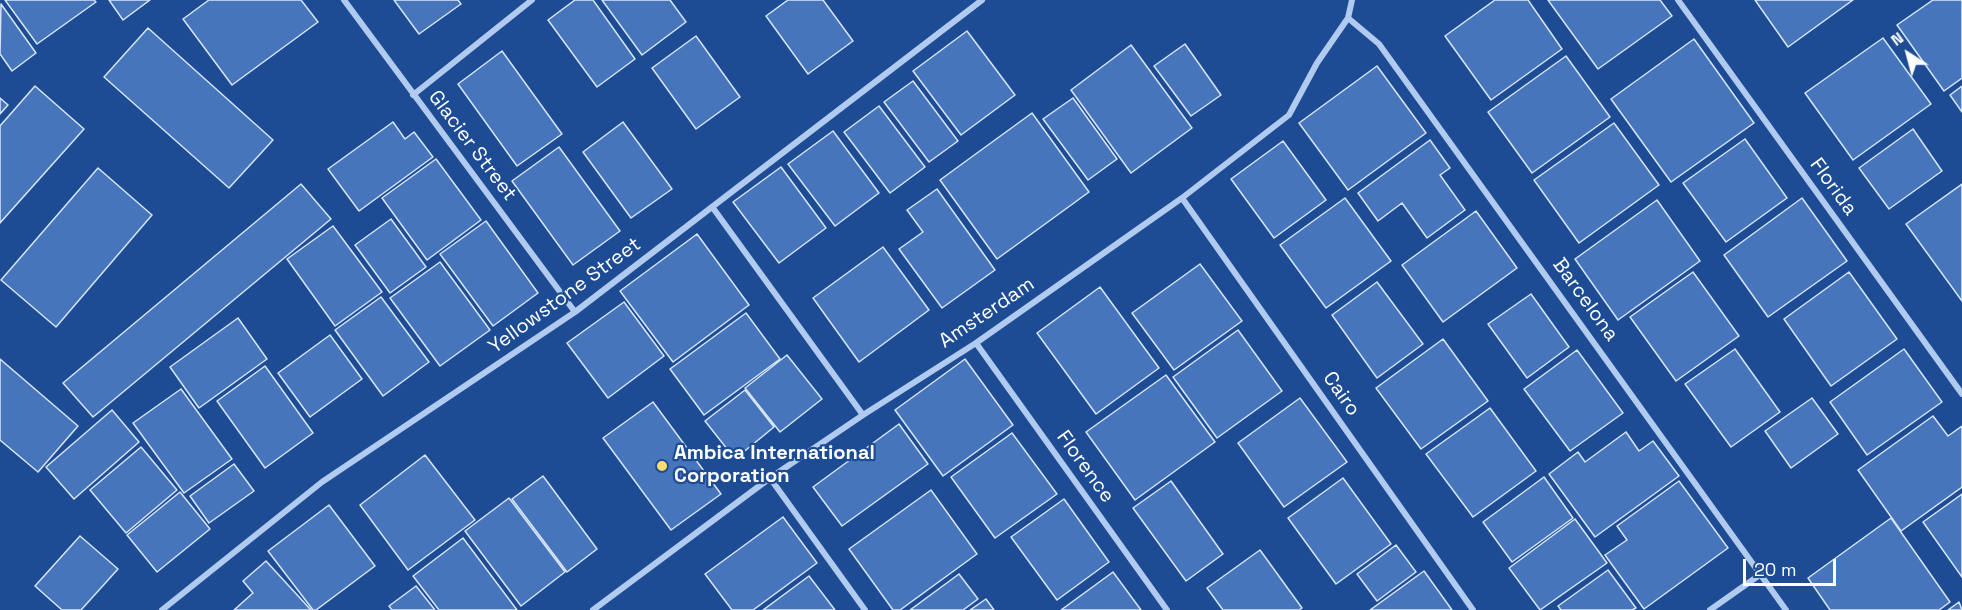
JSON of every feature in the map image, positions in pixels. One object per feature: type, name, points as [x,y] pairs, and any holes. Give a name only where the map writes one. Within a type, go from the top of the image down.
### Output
[{"type":"street","name":"Glacier Street","points":[[344,0],[575,312]]},
{"type":"street","points":[[413,95],[532,0]]},
{"type":"street","name":"Yellowstone Street","points":[[162,610],[322,482],[575,312],[982,0]]},
{"type":"street","name":"Amsterdam","points":[[593,610],[770,478],[976,343],[1182,198],[1289,115],[1317,63],[1348,18],[1352,0]]},
{"type":"street","name":"Florida","points":[[1678,0],[1962,394]]},
{"type":"street","name":"Barcelona","points":[[1348,18],[1379,44],[1786,610]]},
{"type":"street","name":"Cairo","points":[[1182,198],[1473,610]]},
{"type":"street","points":[[713,208],[863,415]]},
{"type":"street","name":"Florence","points":[[976,343],[1167,610]]},
{"type":"street","points":[[770,478],[865,610]]},
{"type":"street","points":[[1710,610],[1761,574]]},
{"type":"building","points":[[5,0],[94,0],[96,2],[37,44]]},
{"type":"building","points":[[109,0],[150,0],[123,20]]},
{"type":"building","points":[[209,0],[301,0],[318,22],[232,85],[183,19]]},
{"type":"building","points":[[394,0],[458,0],[461,4],[419,34]]},
{"type":"building","points":[[575,0],[593,0],[635,59],[597,87],[548,20]]},
{"type":"building","points":[[602,0],[670,0],[686,22],[642,55]]},
{"type":"building","points":[[788,0],[823,0],[853,41],[808,74],[766,16]]},
{"type":"building","points":[[1495,0],[1528,0],[1562,49],[1491,100],[1445,36]]},
{"type":"building","points":[[1548,0],[1660,0],[1672,16],[1598,69]]},
{"type":"building","points":[[1755,0],[1853,0],[1788,47]]},
{"type":"building","points":[[1933,0],[1962,0],[1962,78],[1944,91],[1897,25]]},
{"type":"building","points":[[1,4],[36,53],[12,71],[0,54]]},
{"type":"building","points":[[148,28],[273,140],[229,188],[104,77]]},
{"type":"building","points":[[967,31],[1015,95],[961,135],[913,71]]},
{"type":"building","points":[[696,36],[740,97],[696,129],[652,68]]},
{"type":"building","points":[[1883,38],[1931,104],[1853,160],[1805,93]]},
{"type":"building","points":[[1694,39],[1754,123],[1671,182],[1611,99]]},
{"type":"building","points":[[1185,44],[1221,95],[1191,116],[1154,66]]},
{"type":"building","points":[[1131,45],[1192,128],[1131,173],[1071,90]]},
{"type":"building","points":[[502,51],[562,134],[517,166],[458,84]]},
{"type":"building","points":[[1566,56],[1610,117],[1532,173],[1488,112]]},
{"type":"building","points":[[1377,66],[1426,133],[1348,190],[1299,123]]},
{"type":"building","points":[[913,81],[958,141],[929,162],[884,102]]},
{"type":"building","points":[[35,86],[84,129],[0,223],[0,126]]},
{"type":"building","points":[[1962,86],[1962,112],[1950,95]]},
{"type":"building","points":[[0,98],[8,105],[0,114]]},
{"type":"building","points":[[1073,98],[1117,159],[1088,180],[1043,119]]},
{"type":"building","points":[[879,106],[925,167],[890,193],[844,132]]},
{"type":"building","points":[[1032,113],[1089,192],[997,259],[940,180]]},
{"type":"building","points":[[393,122],[405,139],[414,132],[433,157],[359,211],[328,169]]},
{"type":"building","points":[[623,122],[672,189],[631,218],[583,152]]},
{"type":"building","points":[[1614,123],[1659,185],[1579,243],[1534,180]]},
{"type":"building","points":[[1913,129],[1942,171],[1889,209],[1859,168]]},
{"type":"building","points":[[833,131],[879,193],[835,226],[788,164]]},
{"type":"building","points":[[1745,139],[1787,198],[1726,242],[1683,183]]},
{"type":"building","points":[[1430,140],[1450,168],[1440,175],[1465,210],[1427,238],[1402,203],[1378,221],[1358,193]]},
{"type":"building","points":[[1283,141],[1326,200],[1274,238],[1231,179]]},
{"type":"building","points":[[559,147],[620,231],[573,265],[512,181]]},
{"type":"building","points":[[436,159],[481,220],[427,260],[382,198]]},
{"type":"building","points":[[781,167],[826,228],[779,263],[733,202]]},
{"type":"building","points":[[98,168],[152,215],[56,327],[1,280]]},
{"type":"building","points":[[301,184],[331,219],[93,417],[63,383]]},
{"type":"building","points":[[1962,184],[1962,301],[1906,224]]},
{"type":"building","points":[[937,189],[995,270],[942,308],[899,249],[923,232],[907,210]]},
{"type":"building","points":[[1345,198],[1391,261],[1326,308],[1280,245]]},
{"type":"building","points":[[1802,198],[1847,261],[1768,317],[1724,255]]},
{"type":"building","points":[[1657,200],[1700,261],[1618,320],[1575,259]]},
{"type":"building","points":[[1476,211],[1517,268],[1443,322],[1402,265]]},
{"type":"building","points":[[391,219],[426,267],[390,293],[355,245]]},
{"type":"building","points":[[486,221],[538,293],[493,326],[440,254]]},
{"type":"building","points":[[333,226],[382,292],[335,326],[287,259]]},
{"type":"building","points":[[697,234],[749,305],[673,362],[620,291]]},
{"type":"building","points":[[883,247],[929,310],[859,362],[813,298]]},
{"type":"building","points":[[440,262],[490,330],[440,366],[390,298]]},
{"type":"building","points":[[1200,264],[1242,321],[1174,370],[1132,313]]},
{"type":"building","points":[[1693,272],[1739,336],[1676,381],[1630,317]]},
{"type":"building","points":[[1849,272],[1897,339],[1831,386],[1784,319]]},
{"type":"building","points":[[1377,282],[1423,344],[1377,378],[1332,315]]},
{"type":"building","points":[[1100,287],[1159,368],[1096,414],[1037,333]]},
{"type":"building","points":[[1531,294],[1569,347],[1527,378],[1488,324]]},
{"type":"building","points":[[381,297],[429,362],[383,396],[335,330]]},
{"type":"building","points":[[624,302],[664,356],[608,398],[567,343]]},
{"type":"building","points":[[746,313],[780,359],[704,415],[670,369]]},
{"type":"building","points":[[238,318],[267,359],[199,408],[170,367]]},
{"type":"building","points":[[1238,330],[1282,391],[1217,438],[1173,377]]},
{"type":"building","points":[[330,335],[362,379],[310,417],[278,373]]},
{"type":"building","points":[[1443,339],[1488,401],[1421,449],[1376,388]]},
{"type":"building","points":[[1735,349],[1780,412],[1731,447],[1685,384]]},
{"type":"building","points":[[1904,349],[1942,402],[1867,455],[1830,402]]},
{"type":"building","points":[[1577,350],[1623,413],[1570,451],[1524,389]]},
{"type":"building","points":[[787,355],[822,399],[780,432],[745,388]]},
{"type":"building","points":[[0,359],[78,426],[38,472],[0,440]]},
{"type":"building","points":[[965,359],[1013,425],[943,476],[895,410]]},
{"type":"building","points":[[265,366],[313,433],[265,468],[217,401]]},
{"type":"building","points":[[1166,375],[1215,442],[1135,500],[1086,432]]},
{"type":"building","points":[[181,389],[232,459],[184,493],[133,423]]},
{"type":"building","points":[[745,390],[774,427],[735,459],[705,421]]},
{"type":"building","points":[[1300,398],[1347,462],[1284,507],[1238,443]]},
{"type":"building","points":[[1812,398],[1838,434],[1791,468],[1765,431]]},
{"type":"building","name":"Ambica International Corporation","points":[[653,402],[721,494],[671,530],[603,438]]},
{"type":"building","points":[[1490,408],[1536,471],[1473,517],[1426,454]]},
{"type":"building","points":[[112,410],[139,442],[74,499],[46,467]]},
{"type":"building","points":[[1933,416],[1948,436],[1962,426],[1962,487],[1901,531],[1858,470]]},
{"type":"building","points":[[899,424],[928,464],[842,526],[813,487]]},
{"type":"building","points":[[1626,432],[1639,451],[1653,441],[1679,476],[1595,537],[1549,474],[1578,452],[1585,462]]},
{"type":"building","points":[[1012,433],[1057,494],[995,538],[951,477]]},
{"type":"building","points":[[141,447],[177,490],[126,533],[90,490]]},
{"type":"building","points":[[425,455],[475,520],[408,570],[360,505]]},
{"type":"building","points":[[234,464],[254,491],[209,523],[190,496]]},
{"type":"building","points":[[543,476],[597,549],[567,572],[512,499]]},
{"type":"building","points":[[1544,477],[1573,518],[1512,562],[1483,522]]},
{"type":"building","points":[[1343,478],[1391,544],[1336,584],[1288,518]]},
{"type":"building","points":[[1171,481],[1223,554],[1186,581],[1133,508]]},
{"type":"building","points":[[1679,481],[1728,548],[1644,609],[1605,555],[1627,540],[1617,526]]},
{"type":"building","points":[[931,490],[977,554],[900,610],[893,610],[849,549]]},
{"type":"building","points":[[180,492],[210,529],[157,572],[127,535]]},
{"type":"building","points":[[1962,494],[1962,577],[1923,522]]},
{"type":"building","points":[[509,498],[565,572],[521,606],[465,531]]},
{"type":"building","points":[[1064,499],[1109,562],[1057,600],[1011,537]]},
{"type":"building","points":[[329,505],[375,566],[313,610],[268,551]]},
{"type":"building","points":[[783,517],[817,563],[753,610],[732,610],[705,574]]},
{"type":"building","points":[[1891,518],[1950,602],[1939,610],[1830,610],[1808,578]]},
{"type":"building","points":[[1575,519],[1607,563],[1540,610],[1509,568]]},
{"type":"building","points":[[80,536],[118,569],[81,610],[62,610],[35,586]]},
{"type":"building","points":[[463,538],[517,610],[439,610],[413,576]]},
{"type":"building","points":[[1396,545],[1416,572],[1377,601],[1357,574]]},
{"type":"building","points":[[1260,550],[1302,608],[1299,610],[1223,610],[1207,588]]},
{"type":"building","points":[[266,561],[311,610],[234,610],[253,593],[243,581]]},
{"type":"building","points":[[1608,570],[1636,608],[1632,610],[1561,610],[1558,606]]},
{"type":"building","points":[[1424,571],[1452,610],[1370,610]]},
{"type":"building","points":[[1113,572],[1141,610],[1061,610]]},
{"type":"building","points":[[959,574],[978,599],[963,610],[910,610]]},
{"type":"building","points":[[809,576],[835,610],[763,610]]},
{"type":"building","points":[[416,586],[435,610],[392,610],[389,606]]},
{"type":"building","points":[[986,599],[994,610],[970,610]]},
{"type":"building","points":[[1959,602],[1962,610],[1948,610]]},
{"type":"place","name":"Ambica International Corporation","points":[[662,466]]}]
